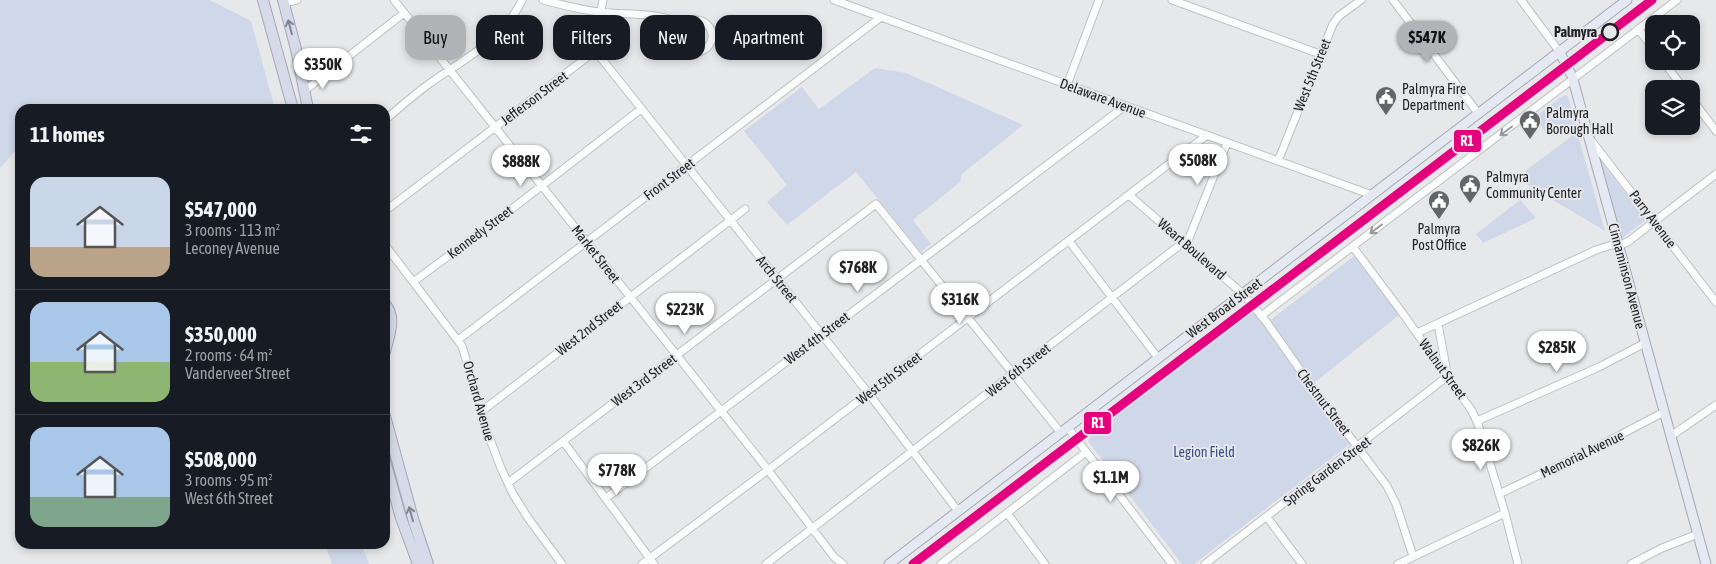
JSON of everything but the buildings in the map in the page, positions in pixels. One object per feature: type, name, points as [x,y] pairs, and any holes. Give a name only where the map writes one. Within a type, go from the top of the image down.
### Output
[{"type":"highway","points":[[263,0],[292,104]]},
{"type":"highway","points":[[281,1],[307,104]]},
{"type":"highway","points":[[390,310],[392,322],[390,331]]},
{"type":"highway","points":[[390,434],[414,522],[428,564]]},
{"type":"highway","points":[[390,480],[400,518],[418,564]]},
{"type":"main road","name":"West Broad Street","points":[[889,564],[1559,50],[1627,0]]},
{"type":"main road","name":"Cinnaminson Avenue","points":[[1559,50],[1568,65],[1573,81],[1706,564]]},
{"type":"street","points":[[281,1],[297,0]]},
{"type":"street","name":"Market Street","points":[[394,0],[768,470],[836,560],[842,564]]},
{"type":"street","points":[[390,116],[420,90],[468,58],[504,28],[522,0]]},
{"type":"street","points":[[543,0],[564,6],[601,12],[640,15]]},
{"type":"street","points":[[600,15],[603,0]]},
{"type":"street","name":"Delaware Avenue","points":[[834,0],[846,2],[880,17],[1372,195]]},
{"type":"street","points":[[1067,85],[1099,0]]},
{"type":"street","points":[[1175,0],[1320,54]]},
{"type":"street","name":"West 5th Street","points":[[1278,161],[1334,22],[1361,0]]},
{"type":"street","points":[[1393,0],[1478,113]]},
{"type":"street","name":"Cinnaminson Avenue","points":[[1521,0],[1559,50]]},
{"type":"street","name":"West Broad Street","points":[[1261,316],[1573,81],[1677,0]]},
{"type":"street","points":[[304,90],[404,13]]},
{"type":"street","name":"Front Street","points":[[458,340],[880,17]]},
{"type":"street","points":[[696,20],[707,24],[712,35],[709,46],[699,52],[688,50],[680,37],[684,27],[696,20]]},
{"type":"street","points":[[1638,29],[1645,38]]},
{"type":"street","name":"Jefferson Street","points":[[390,207],[584,60]]},
{"type":"street","name":"Arch Street","points":[[602,60],[822,334],[958,511]]},
{"type":"street","name":"West 4th Street","points":[[606,498],[1125,106]]},
{"type":"street","name":"Kennedy Street","points":[[413,282],[641,109]]},
{"type":"street","points":[[1700,110],[1716,131]]},
{"type":"street","name":"West 5th Street","points":[[642,564],[651,561],[1207,135]]},
{"type":"street","name":"Parry Avenue","points":[[1588,136],[1716,302]]},
{"type":"street","name":"West 6th Street","points":[[766,564],[1189,238],[1227,143]]},
{"type":"street","points":[[1418,333],[1596,250],[1629,241],[1716,174]]},
{"type":"street","name":"Weart Boulevard","points":[[1130,195],[1243,294],[1252,306]]},
{"type":"street","name":"West 3rd Street","points":[[508,483],[876,204],[921,260]]},
{"type":"street","name":"West 2nd Street","points":[[482,411],[745,209]]},
{"type":"street","points":[[1069,241],[1158,358]]},
{"type":"street","name":"Walnut Street","points":[[1353,247],[1418,333],[1468,404],[1477,421],[1505,513],[1518,564]]},
{"type":"street","name":"Orchard Avenue","points":[[390,252],[458,340],[465,354],[496,456],[508,483],[528,518],[562,564]]},
{"type":"street","points":[[921,260],[1013,374],[1086,452],[1172,564]]},
{"type":"street","name":"Chestnut Street","points":[[1252,306],[1392,495],[1413,556]]},
{"type":"street","points":[[1438,324],[1448,376]]},
{"type":"street","points":[[1477,421],[1599,367],[1645,343]]},
{"type":"street","name":"Spring Garden Street","points":[[1205,564],[1448,376]]},
{"type":"street","points":[[1671,436],[1716,404]]},
{"type":"street","name":"Memorial Avenue","points":[[1499,494],[1664,412]]},
{"type":"street","points":[[563,442],[651,561]]},
{"type":"street","points":[[941,564],[1086,452]]},
{"type":"street","points":[[1007,513],[1045,564]]},
{"type":"street","points":[[1398,564],[1505,513]]},
{"type":"street","points":[[1267,517],[1302,564]]},
{"type":"street","points":[[1631,564],[1662,548],[1698,534]]},
{"type":"green space","points":[[0,0],[210,0],[251,21],[274,104],[15,104],[15,152],[0,168]]},
{"type":"green space","points":[[875,68],[906,73],[1023,125],[962,174],[960,182],[913,220],[931,244],[921,252],[856,172],[787,225],[767,202],[787,185],[744,131],[802,87],[819,109]]},
{"type":"green space","points":[[1566,95],[1568,96],[1576,127],[1562,135],[1548,136],[1535,117]]},
{"type":"green space","points":[[1577,132],[1605,231],[1516,178]]},
{"type":"green space","points":[[1600,160],[1646,220],[1622,238]]},
{"type":"green space","points":[[1520,200],[1536,218],[1483,243],[1476,234]]},
{"type":"green space","name":"Legion Field","points":[[1354,256],[1399,315],[1309,387],[1350,444],[1194,564],[1182,564],[1088,441],[1091,434],[1249,312],[1269,321]]},
{"type":"green space","points":[[327,549],[363,549],[369,564],[332,564]]},
{"type":"transit line","name":"R1","points":[[913,564],[1652,0]]},
{"type":"place","name":"Palmyra","points":[[1610,32]]},
{"type":"place","name":"Palmyra Fire Department","points":[[1386,116]]},
{"type":"place","name":"Palmyra Borough Hall","points":[[1530,140]]},
{"type":"place","name":"Palmyra Community Center","points":[[1470,204]]},
{"type":"place","name":"Palmyra Post Office","points":[[1439,220]]}]
